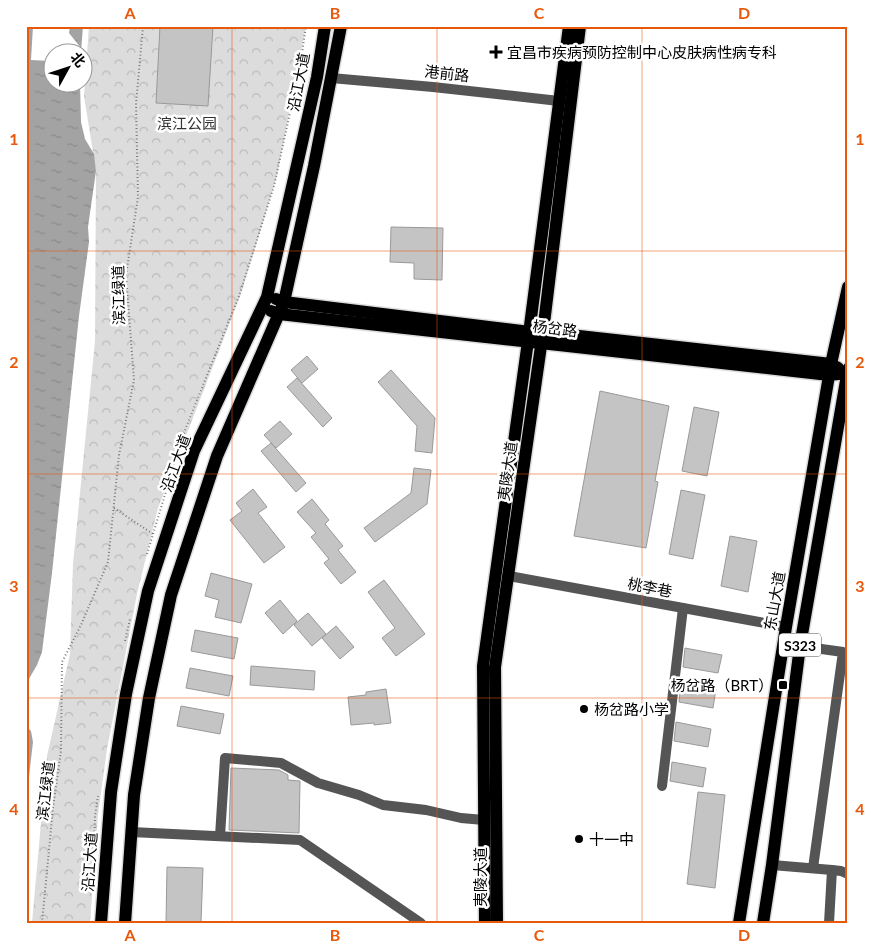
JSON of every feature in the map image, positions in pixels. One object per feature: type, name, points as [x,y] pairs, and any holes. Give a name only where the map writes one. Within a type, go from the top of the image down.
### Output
[{"type":"main road","name":"沿江大道","points":[[101,923],[110,792],[126,694],[148,591],[194,451],[264,303],[317,77],[325,26]]},
{"type":"main road","name":"沿江大道","points":[[125,923],[134,795],[149,698],[172,595],[217,456],[281,308],[314,166],[341,26]]},
{"type":"main road","name":"夷陵大道","points":[[497,923],[495,667],[508,576],[536,337],[568,26]]},
{"type":"main road","name":"夷陵大道","points":[[485,923],[483,666],[536,337],[580,26]]},
{"type":"main road","name":"东山大道","points":[[739,923],[786,627],[830,370],[848,286]]},
{"type":"main road","name":"杨岔路","points":[[264,303],[281,308],[847,372]]},
{"type":"main road","name":"S323","points":[[763,923],[800,646],[847,372]]},
{"type":"street","name":"港前路","points":[[331,78],[560,101]]},
{"type":"street","name":"桃李巷","points":[[508,576],[786,627]]},
{"type":"street","points":[[662,786],[683,608]]},
{"type":"street","points":[[800,646],[843,652],[813,868]]},
{"type":"street","points":[[220,836],[225,758],[281,764],[318,783],[359,795],[384,805],[484,820]]},
{"type":"street","points":[[131,832],[300,840],[421,923]]},
{"type":"street","points":[[772,865],[841,871],[848,874]]},
{"type":"street","points":[[829,923],[832,870]]},
{"type":"path","name":"滨江绿道","points":[[42,923],[53,808],[61,751],[62,662],[108,562],[119,455],[134,380],[126,275],[138,197],[136,104],[143,26]]},
{"type":"path","points":[[114,508],[153,534]]},
{"type":"green space","name":"滨江公园","points":[[89,26],[306,26],[277,176],[241,294],[158,508],[137,594],[107,749],[98,815],[90,923],[32,923],[47,756],[70,654],[73,564],[95,341],[96,171],[84,96],[84,92],[92,92],[92,42],[88,42]]},
{"type":"water","points":[[26,26],[83,26],[82,42],[42,42],[42,92],[80,92],[81,122],[85,139],[94,154],[96,171],[88,227],[89,242],[79,316],[42,652],[26,684]]},
{"type":"water","points":[[26,726],[31,731],[33,742],[26,802]]},
{"type":"pier","points":[[33,26],[70,26],[69,33],[76,42],[42,42],[42,61],[31,60]]},
{"type":"building","points":[[160,26],[213,26],[208,106],[156,103]]},
{"type":"building","points":[[391,227],[443,228],[442,280],[414,279],[414,263],[390,262]]},
{"type":"building","points":[[307,356],[318,369],[302,383],[291,370]]},
{"type":"building","points":[[391,370],[435,418],[432,453],[415,451],[417,426],[378,382]]},
{"type":"building","points":[[297,378],[332,418],[323,427],[287,387]]},
{"type":"building","points":[[600,391],[669,406],[655,481],[658,482],[646,548],[574,536]]},
{"type":"building","points":[[694,407],[719,412],[707,476],[682,471]]},
{"type":"building","points":[[280,421],[292,434],[276,448],[264,435]]},
{"type":"building","points":[[271,443],[306,483],[296,492],[261,451]]},
{"type":"building","points":[[414,468],[431,470],[427,504],[375,542],[364,528],[411,493]]},
{"type":"building","points":[[253,489],[267,507],[258,513],[285,547],[264,563],[230,520],[242,511],[236,503]]},
{"type":"building","points":[[681,490],[705,495],[693,559],[669,554]]},
{"type":"building","points":[[312,499],[329,520],[325,524],[343,546],[338,550],[356,572],[341,584],[324,563],[329,559],[311,537],[316,533],[297,512]]},
{"type":"building","points":[[730,536],[757,541],[748,592],[721,586]]},
{"type":"building","points":[[211,573],[252,584],[241,623],[215,617],[219,600],[205,596]]},
{"type":"building","points":[[384,580],[425,634],[396,656],[382,638],[395,628],[368,592]]},
{"type":"building","points":[[280,600],[297,621],[283,634],[265,613]]},
{"type":"building","points":[[308,613],[326,634],[312,646],[294,625]]},
{"type":"building","points":[[336,626],[354,647],[340,659],[322,638]]},
{"type":"building","points":[[195,630],[238,638],[234,659],[191,651]]},
{"type":"building","points":[[685,648],[722,655],[718,673],[683,667]]},
{"type":"building","points":[[251,666],[315,671],[314,690],[250,685]]},
{"type":"building","points":[[190,668],[233,676],[229,696],[186,688]]},
{"type":"building","points":[[681,683],[716,689],[713,708],[679,702]]},
{"type":"building","points":[[386,689],[391,723],[351,725],[348,697],[366,695],[366,692]]},
{"type":"building","points":[[181,706],[224,714],[220,734],[177,726]]},
{"type":"building","points":[[676,722],[711,729],[708,747],[674,741]]},
{"type":"building","points":[[672,762],[706,768],[703,787],[670,781]]},
{"type":"building","points":[[231,768],[279,770],[288,775],[288,780],[300,781],[299,833],[229,830]]},
{"type":"building","points":[[698,792],[725,795],[715,888],[687,884]]},
{"type":"building","points":[[167,867],[203,868],[201,923],[166,923]]},
{"type":"place","name":"宜昌市疾病预防控制中心皮肤病性病专科","points":[[496,52]]},
{"type":"place","name":"杨岔路（BRT）","points":[[783,685]]},
{"type":"place","name":"杨岔路小学","points":[[584,709]]},
{"type":"place","name":"十一中","points":[[579,839]]}]
